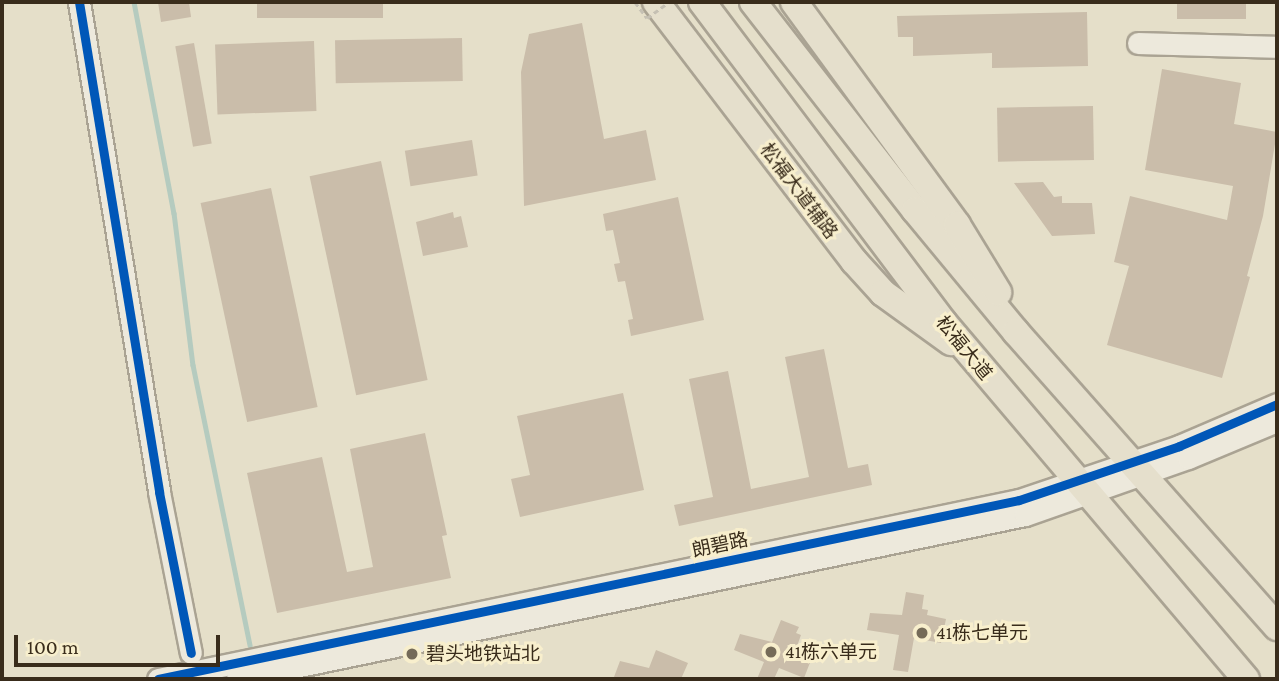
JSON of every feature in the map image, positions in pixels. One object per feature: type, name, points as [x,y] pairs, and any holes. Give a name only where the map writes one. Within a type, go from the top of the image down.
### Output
[{"type":"main road","name":"松福大道辅路","points":[[656,2],[854,261],[883,293],[968,353]]},
{"type":"main road","name":"松福大道","points":[[702,2],[968,353],[1080,488],[1246,679]]},
{"type":"main road","points":[[753,2],[915,210],[1016,332],[1277,626]]},
{"type":"main road","points":[[794,2],[957,225],[996,287],[1016,332]]},
{"type":"street","points":[[79,2],[159,492],[191,653]]},
{"type":"street","points":[[1138,43],[1277,47]]},
{"type":"street","name":"朗碧路","points":[[1136,468],[1277,404]]},
{"type":"street","name":"朗碧路","points":[[237,679],[1026,515],[1080,488],[1277,421]]},
{"type":"street","name":"朗碧路","points":[[158,679],[1080,488]]},
{"type":"path","points":[[635,2],[647,18],[669,2]]},
{"type":"building","points":[[158,2],[189,2],[191,17],[161,22]]},
{"type":"building","points":[[257,2],[383,2],[383,18],[257,18]]},
{"type":"building","points":[[1177,2],[1246,2],[1246,19],[1177,19]]},
{"type":"building","points":[[1087,12],[1088,66],[992,68],[992,53],[913,56],[913,37],[898,37],[897,16]]},
{"type":"building","points":[[582,23],[604,139],[646,130],[656,180],[524,206],[521,72],[529,34]]},
{"type":"building","points":[[462,38],[463,81],[336,83],[335,40]]},
{"type":"building","points":[[314,41],[316,111],[218,114],[215,44]]},
{"type":"building","points":[[194,43],[212,143],[193,147],[175,46]]},
{"type":"building","points":[[1162,69],[1241,83],[1234,124],[1277,132],[1263,216],[1247,276],[1250,277],[1222,378],[1107,345],[1129,266],[1114,262],[1130,196],[1227,220],[1233,186],[1145,170]]},
{"type":"building","points":[[1093,106],[1094,160],[998,162],[997,108]]},
{"type":"building","points":[[472,140],[478,176],[410,186],[405,151]]},
{"type":"building","points":[[381,161],[428,380],[356,395],[310,176]]},
{"type":"building","points":[[1043,182],[1054,197],[1062,196],[1062,203],[1092,203],[1095,234],[1052,236],[1014,183]]},
{"type":"building","points":[[271,188],[318,407],[247,422],[201,203]]},
{"type":"building","points":[[678,197],[704,320],[631,336],[628,320],[633,319],[625,281],[618,282],[614,264],[620,263],[613,230],[606,231],[603,214]]},
{"type":"building","points":[[453,212],[454,218],[461,216],[468,247],[423,256],[416,222]]},
{"type":"building","points":[[824,349],[848,468],[868,464],[872,485],[679,526],[674,505],[713,497],[689,379],[728,371],[751,489],[809,477],[785,357]]},
{"type":"building","points":[[623,393],[644,490],[520,517],[511,479],[530,475],[517,416]]},
{"type":"building","points":[[425,433],[447,535],[442,536],[451,578],[277,613],[247,473],[322,457],[347,572],[373,567],[350,449]]},
{"type":"building","name":"41栋七单元","points":[[906,592],[924,595],[922,609],[928,610],[927,615],[946,619],[941,643],[914,638],[908,672],[893,670],[899,635],[867,630],[870,613],[902,615]]},
{"type":"building","name":"41栋六单元","points":[[781,620],[799,627],[796,633],[801,635],[796,649],[813,655],[804,678],[779,668],[774,679],[757,679],[764,662],[734,650],[740,634],[772,642]]},
{"type":"building","points":[[656,650],[688,663],[681,679],[614,677],[620,661],[649,668]]},
{"type":"waterway","points":[[134,2],[174,213],[193,365],[250,645]]},
{"type":"cycle path","points":[[79,2],[159,492],[191,653]]},
{"type":"cycle path","points":[[158,679],[1019,500],[1179,446],[1277,404]]},
{"type":"place","name":"41栋七单元","points":[[922,633]]},
{"type":"place","name":"41栋六单元","points":[[771,652]]},
{"type":"place","name":"碧头地铁站北","points":[[412,654]]}]
